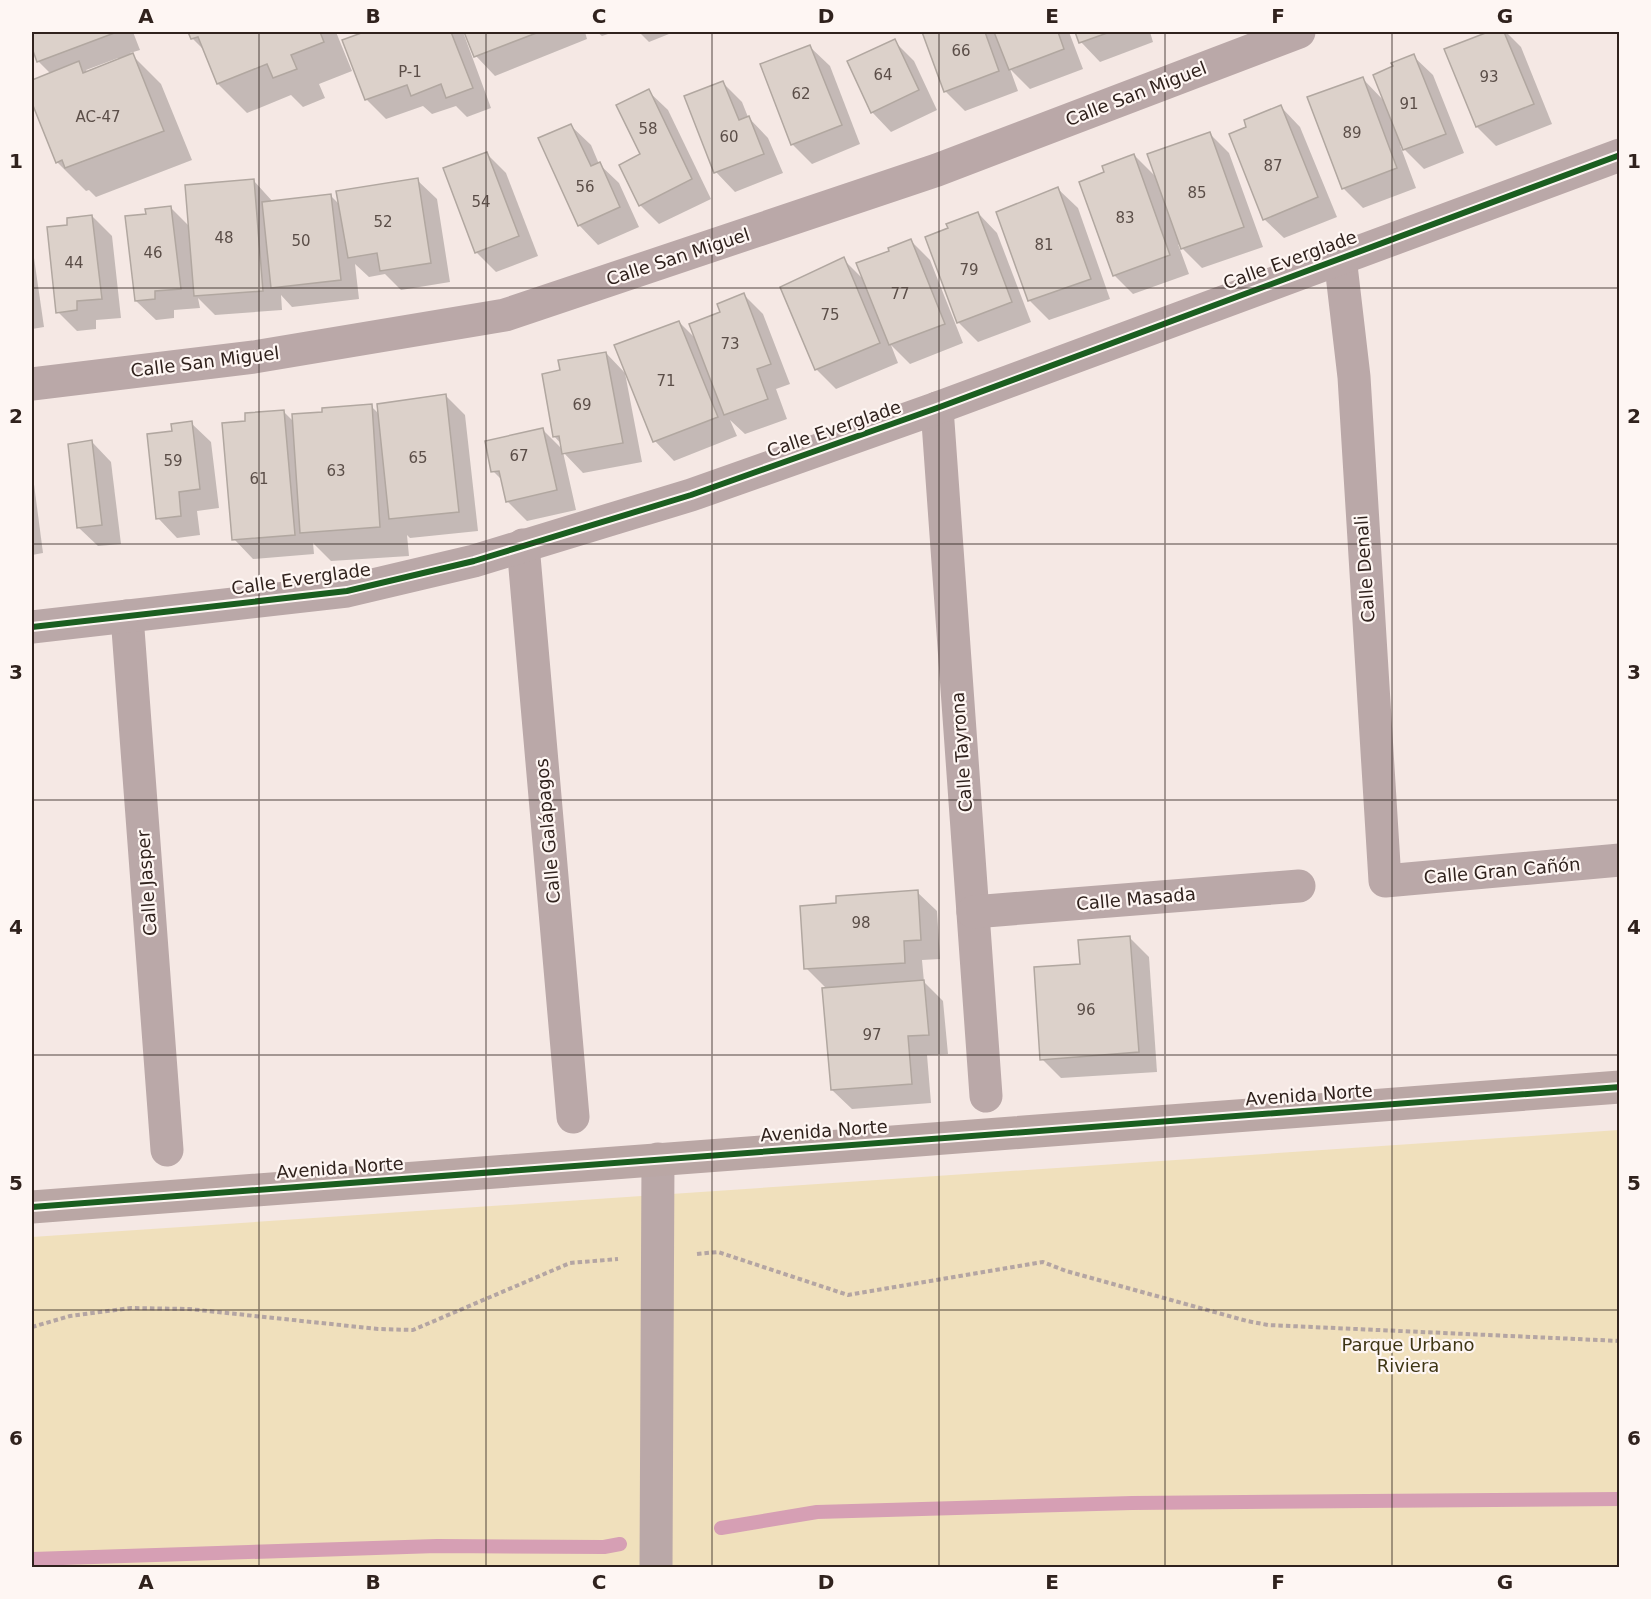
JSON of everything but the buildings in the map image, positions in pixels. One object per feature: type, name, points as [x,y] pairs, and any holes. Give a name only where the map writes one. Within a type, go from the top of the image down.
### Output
[{"type":"street","name":"Calle San Miguel","points":[[32,384],[254,357],[505,315],[937,170],[1299,32]]},
{"type":"street","name":"Calle Everglade","points":[[32,627],[347,591],[474,561],[690,495],[937,408],[1620,154]]},
{"type":"street","name":"Calle Denali","points":[[1340,257],[1354,377],[1384,881]]},
{"type":"street","name":"Calle Tayrona","points":[[937,408],[986,1096]]},
{"type":"street","name":"Calle Galápagos","points":[[523,545],[573,1118]]},
{"type":"street","name":"Calle Jasper","points":[[128,616],[167,1150]]},
{"type":"street","name":"Calle Gran Cañón","points":[[1384,881],[1620,860]]},
{"type":"street","name":"Calle Masada","points":[[973,912],[1299,886]]},
{"type":"street","name":"Avenida Norte","points":[[32,1208],[1620,1087]]},
{"type":"street","points":[[656,1568],[658,1159]]},
{"type":"path","points":[[32,1327],[70,1316],[131,1308],[189,1309],[378,1329],[414,1330],[570,1263],[718,1252],[848,1295],[1043,1262],[1246,1321],[1268,1324],[1620,1341]]},
{"type":"green space","name":"Parque Urbano Riviera","points":[[1619,1130],[1619,1567],[32,1568],[32,1237]]},
{"type":"waterway","points":[[721,1528],[817,1512],[1132,1503],[1620,1499]]},
{"type":"waterway","points":[[32,1559],[437,1546],[604,1547],[620,1544]]},
{"type":"cycle path","points":[[32,627],[347,591],[474,561],[691,495],[937,408],[1620,155]]},
{"type":"cycle path","points":[[32,1207],[1620,1087]]}]
